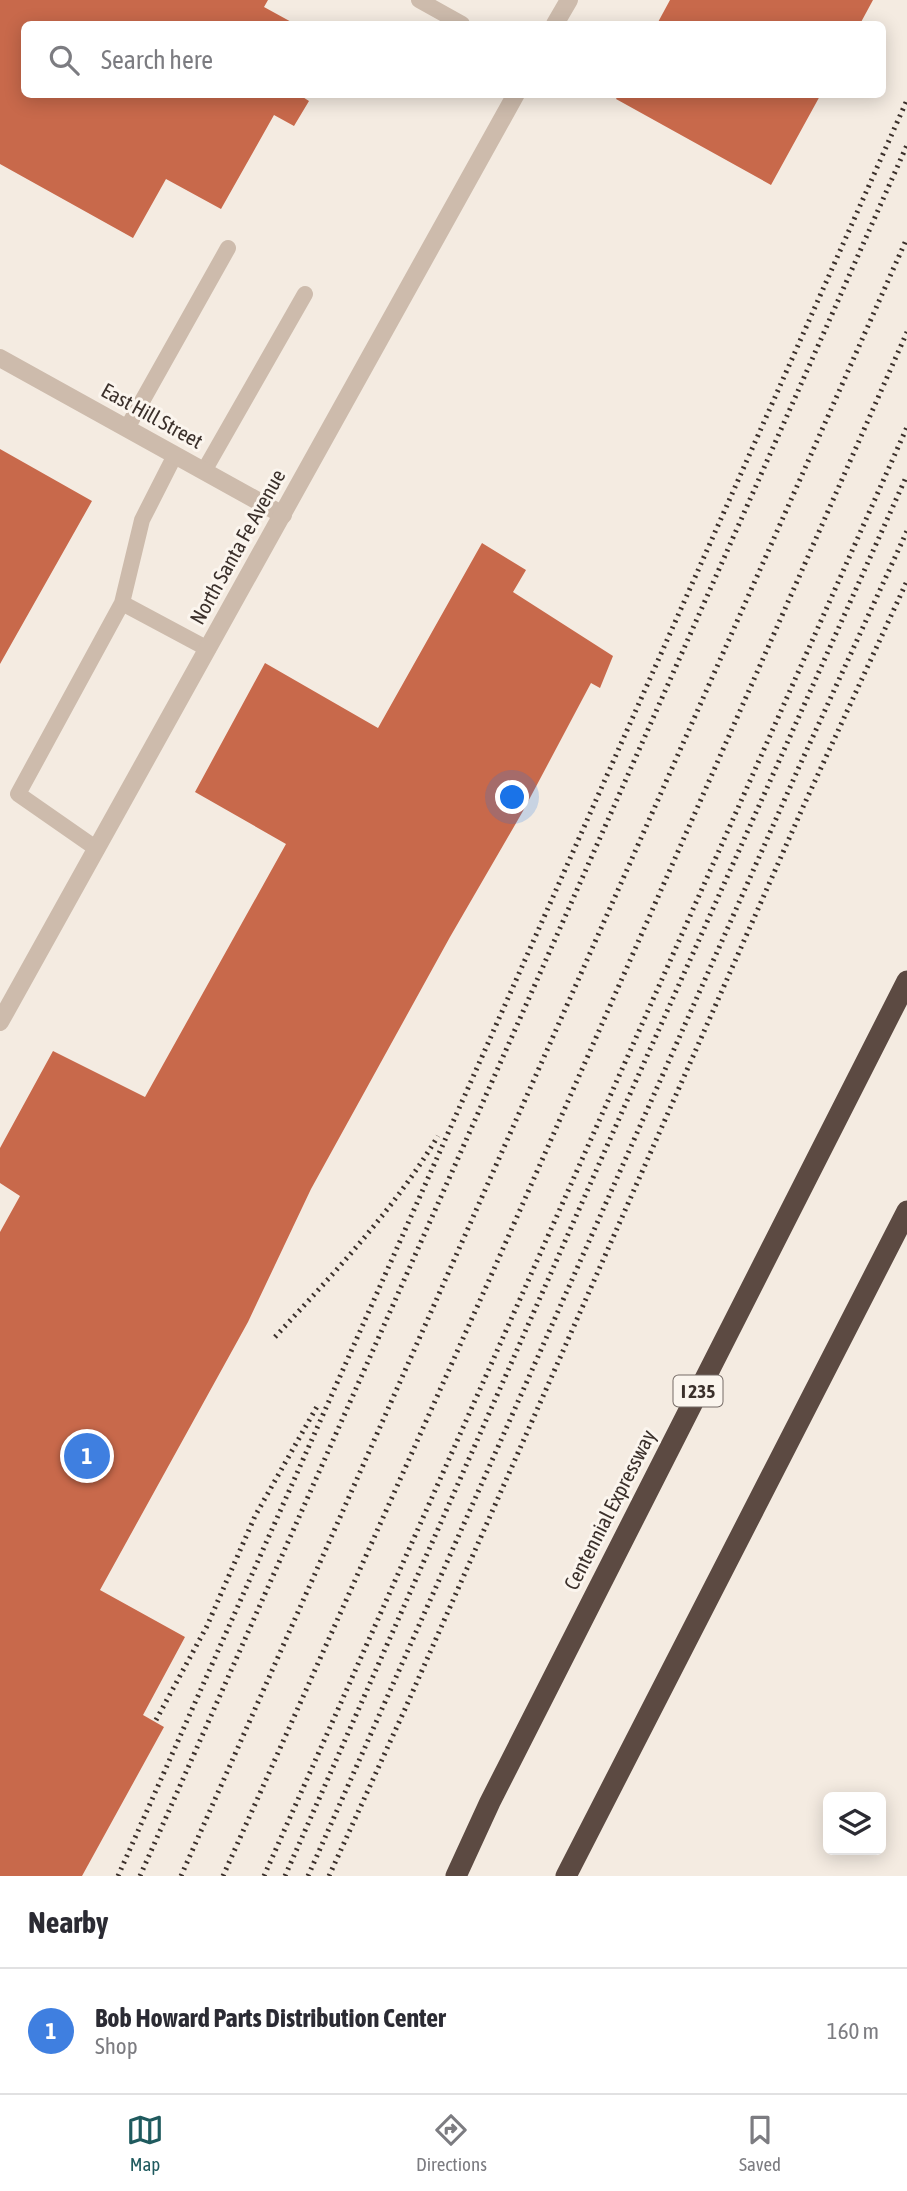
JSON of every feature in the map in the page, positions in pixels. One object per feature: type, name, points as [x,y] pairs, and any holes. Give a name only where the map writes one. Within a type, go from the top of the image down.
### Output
[{"type":"highway","name":"Centennial Expressway","points":[[456,1876],[490,1802],[907,981]]},
{"type":"highway","points":[[566,1876],[907,1211]]},
{"type":"highway","points":[[451,1876],[490,1802]]},
{"type":"street","points":[[557,21],[569,0]]},
{"type":"street","name":"North Santa Fe Avenue","points":[[0,1022],[514,98]]},
{"type":"street","name":"East Hill Street","points":[[0,358],[283,515]]},
{"type":"lane","points":[[419,0],[457,21]]},
{"type":"lane","points":[[127,428],[228,248]]},
{"type":"lane","points":[[204,471],[305,294]]},
{"type":"lane","points":[[97,849],[18,794],[122,604],[142,520],[175,455]]},
{"type":"lane","points":[[122,604],[208,649]]},
{"type":"building","points":[[0,0],[268,0],[264,7],[290,21],[21,21],[21,98],[304,98],[309,101],[294,126],[274,115],[221,209],[166,179],[133,238],[0,164]]},
{"type":"building","points":[[670,0],[873,0],[862,21],[659,21]]},
{"type":"building","points":[[617,98],[819,98],[771,185]]},
{"type":"building","points":[[0,449],[92,501],[0,664]]},
{"type":"building","points":[[482,543],[526,570],[513,592],[613,656],[600,688],[591,683],[523,811],[311,1189],[248,1322],[100,1590],[185,1637],[143,1715],[164,1727],[82,1876],[0,1876],[0,1232],[20,1196],[0,1183],[0,1148],[53,1051],[145,1097],[286,844],[195,792],[265,663],[378,728]]},
{"type":"railway","points":[[118,1876],[907,100]]},
{"type":"railway","points":[[140,1876],[907,145]]},
{"type":"railway","points":[[181,1876],[907,238]]},
{"type":"railway","points":[[223,1876],[907,332]]},
{"type":"railway","points":[[264,1876],[907,427]]},
{"type":"railway","points":[[285,1876],[907,475]]},
{"type":"railway","points":[[308,1876],[799,767],[907,531]]},
{"type":"railway","points":[[329,1876],[803,807],[907,581]]},
{"type":"railway","points":[[275,1337],[382,1216],[438,1136]]},
{"type":"railway","points":[[156,1720],[207,1626],[255,1516],[319,1403]]},
{"type":"place","name":"Bob Howard Parts Distribution Center","points":[[87,1456]]}]
